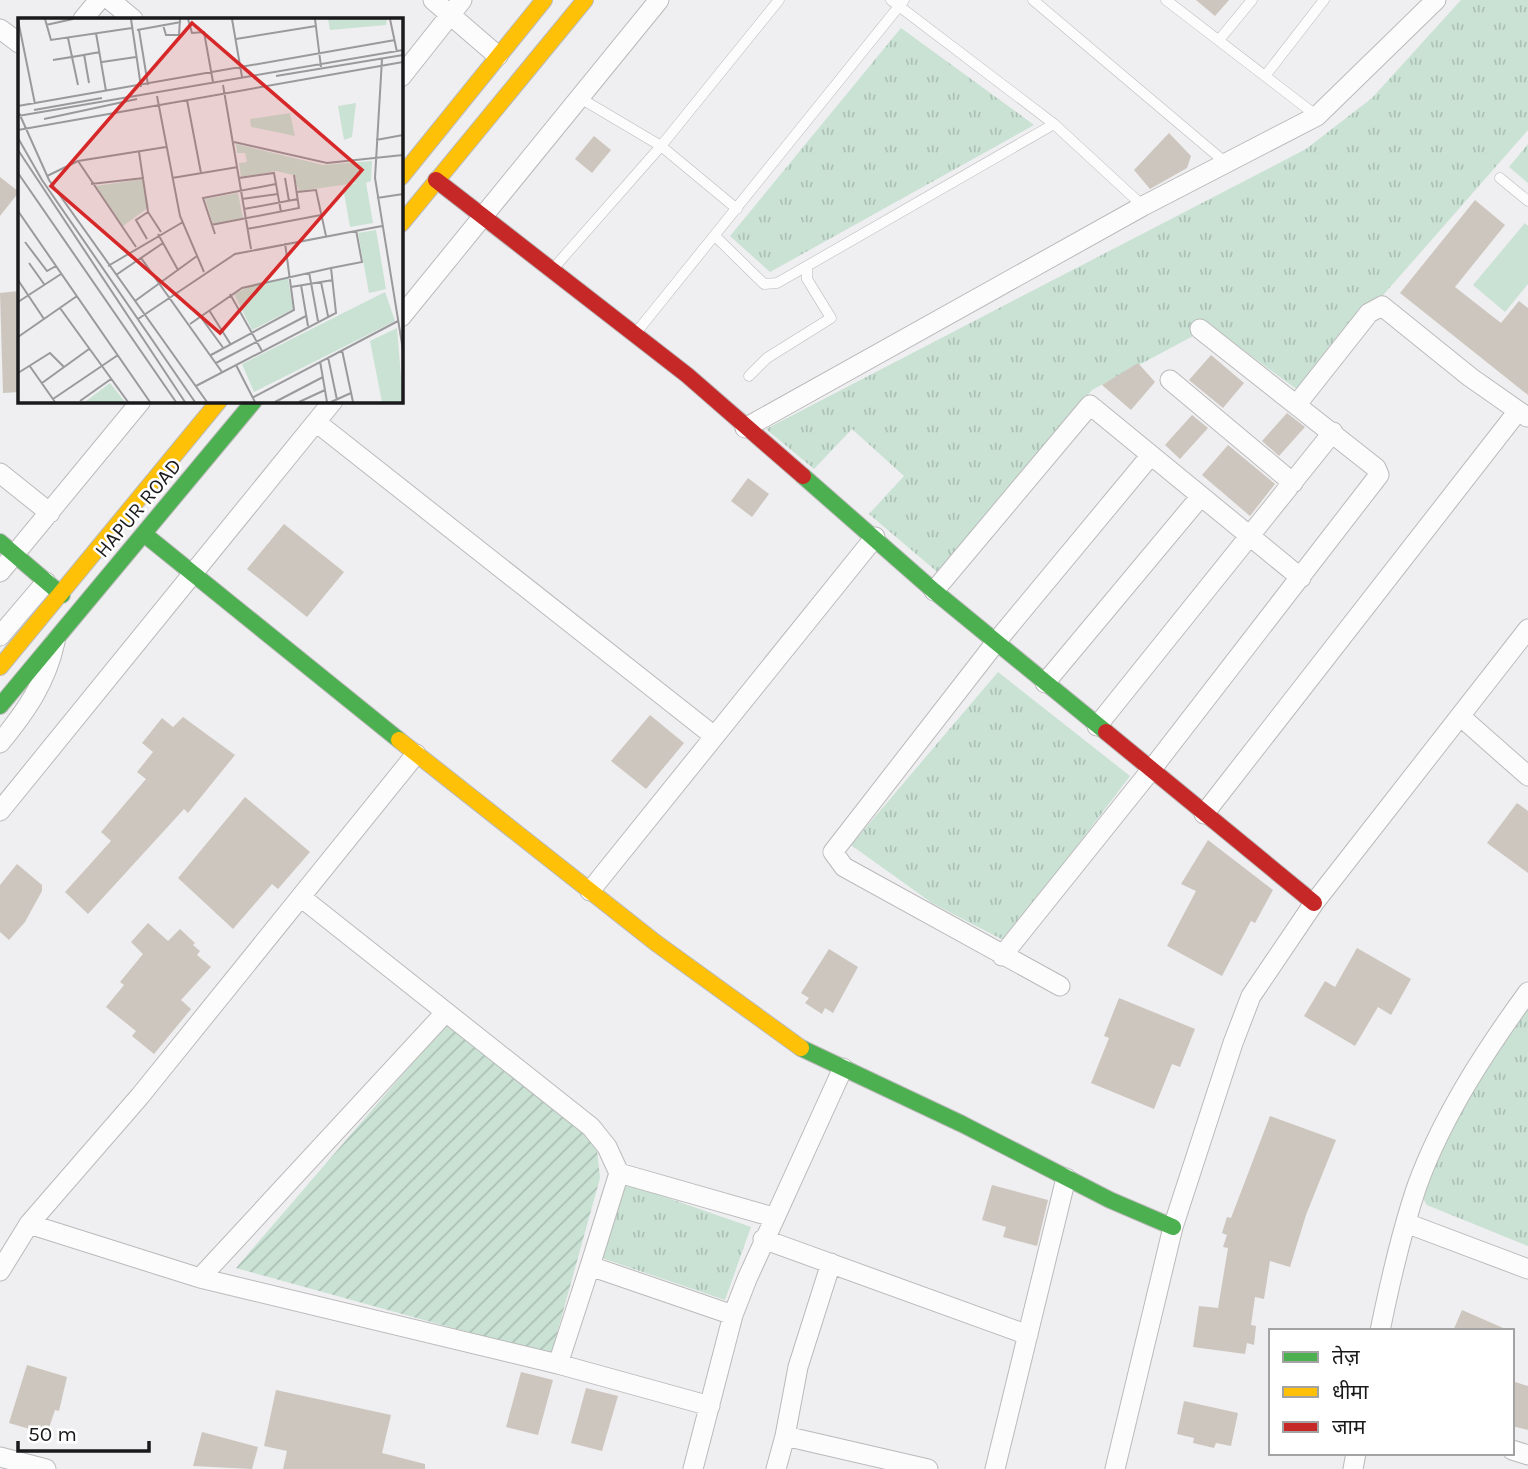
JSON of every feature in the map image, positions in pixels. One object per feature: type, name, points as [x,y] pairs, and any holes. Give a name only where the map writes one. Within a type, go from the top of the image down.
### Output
[{"type":"street","points":[[84,18],[99,0]]},
{"type":"street","points":[[110,0],[132,18]]},
{"type":"street","points":[[433,0],[456,8],[498,56]]},
{"type":"street","points":[[402,176],[544,0]]},
{"type":"street","points":[[402,222],[585,0]]},
{"type":"street","points":[[402,316],[659,0]]},
{"type":"street","points":[[745,428],[1143,206],[1317,116],[1436,0]]},
{"type":"street","points":[[402,76],[456,8]]},
{"type":"street","points":[[0,29],[18,42]]},
{"type":"street","points":[[436,180],[687,375],[934,591],[1314,902]]},
{"type":"street","points":[[1204,814],[1523,414],[1470,377],[1382,306],[1369,313],[1297,404]]},
{"type":"street","points":[[1002,956],[1151,770],[1379,475],[1376,468],[1333,432],[1200,328]]},
{"type":"street","points":[[1170,380],[1293,483]]},
{"type":"street","points":[[0,572],[7,549],[50,513],[140,402]]},
{"type":"street","name":"HAPUR ROAD","points":[[0,667],[62,596],[218,402]]},
{"type":"street","name":"HAPUR ROAD","points":[[2,704],[253,402]]},
{"type":"street","points":[[0,811],[332,402]]},
{"type":"street","points":[[934,591],[1090,405],[1301,578]]},
{"type":"street","points":[[316,422],[714,736]]},
{"type":"street","points":[[1097,726],[1333,432]]},
{"type":"street","points":[[1060,986],[844,867],[833,852],[996,642],[1151,455]]},
{"type":"street","points":[[0,473],[50,513]]},
{"type":"street","points":[[1045,683],[1201,496]]},
{"type":"street","points":[[144,534],[590,891],[799,1047],[1066,1178],[1173,1227]]},
{"type":"street","points":[[590,891],[875,537]]},
{"type":"street","points":[[7,549],[62,596]]},
{"type":"street","points":[[0,636],[46,582]]},
{"type":"street","points":[[1115,1469],[1173,1227],[1251,996],[1314,902],[1528,629]]},
{"type":"street","points":[[0,654],[30,633]]},
{"type":"street","points":[[0,743],[27,709],[49,672],[55,642]]},
{"type":"street","points":[[1460,716],[1528,776]]},
{"type":"street","points":[[0,1271],[29,1224],[140,1096],[416,754]]},
{"type":"street","points":[[302,898],[444,1014],[591,1127],[607,1147],[619,1173],[558,1364]]},
{"type":"street","points":[[1380,1329],[1418,1185],[1451,1115],[1486,1053],[1528,992]]},
{"type":"street","points":[[200,1278],[444,1014]]},
{"type":"street","points":[[693,1469],[733,1315],[763,1239],[842,1068]]},
{"type":"street","points":[[619,1173],[773,1217]]},
{"type":"street","points":[[995,1469],[1066,1178]]},
{"type":"street","points":[[1406,1223],[1528,1269]]},
{"type":"street","points":[[29,1224],[200,1278],[558,1364],[710,1406]]},
{"type":"street","points":[[763,1239],[1028,1335]]},
{"type":"street","points":[[776,1469],[798,1367],[831,1263]]},
{"type":"street","points":[[590,1266],[733,1315]]},
{"type":"street","points":[[785,1436],[929,1469]]},
{"type":"street","points":[[0,1457],[46,1469]]},
{"type":"lane","points":[[551,270],[661,146],[779,0]]},
{"type":"lane","points":[[1034,0],[1226,163]]},
{"type":"lane","points":[[1166,0],[1317,116]]},
{"type":"lane","points":[[1219,40],[1252,0]]},
{"type":"lane","points":[[1265,76],[1324,0]]},
{"type":"lane","points":[[635,335],[898,2],[1054,124],[1143,206]]},
{"type":"lane","points":[[580,98],[661,146],[737,209]]},
{"type":"lane","points":[[715,236],[764,284],[777,283],[1054,124]]},
{"type":"lane","points":[[1500,178],[1528,201]]},
{"type":"lane","points":[[749,376],[767,358],[831,318],[807,279],[807,266]]},
{"type":"green space","points":[[1461,0],[1528,0],[1528,130],[1299,391],[1212,327],[1195,335],[1092,390],[942,576],[869,514],[904,476],[852,429],[814,469],[766,429],[1306,149],[1372,98]]},
{"type":"green space","points":[[901,28],[1034,125],[770,272],[730,236]]},
{"type":"green space","points":[[1528,144],[1528,183],[1509,167]]},
{"type":"green space","points":[[1525,223],[1528,226],[1528,284],[1505,312],[1473,285]]},
{"type":"green space","points":[[998,672],[1130,776],[1005,941],[932,903],[851,845]]},
{"type":"green space","points":[[1528,992],[1528,1246],[1427,1205],[1422,1197],[1439,1137]]},
{"type":"green space","points":[[446,1024],[596,1140],[600,1178],[551,1355],[236,1268]]},
{"type":"green space","points":[[622,1182],[751,1227],[725,1300],[596,1256]]},
{"type":"building","points":[[1196,0],[1229,0],[1215,16]]},
{"type":"building","points":[[1169,133],[1191,156],[1187,168],[1150,189],[1134,170]]},
{"type":"building","points":[[594,136],[611,150],[592,173],[575,159]]},
{"type":"building","points":[[0,177],[18,193],[0,216]]},
{"type":"building","points":[[1475,200],[1505,225],[1455,287],[1501,323],[1519,301],[1528,308],[1528,395],[1400,293]]},
{"type":"building","points":[[18,291],[18,392],[3,393],[0,293]]},
{"type":"building","points":[[1211,355],[1244,383],[1223,408],[1189,380]]},
{"type":"building","points":[[1138,363],[1155,382],[1131,410],[1102,385]]},
{"type":"building","points":[[1287,413],[1305,427],[1279,456],[1262,441]]},
{"type":"building","points":[[1192,415],[1208,428],[1180,459],[1165,445]]},
{"type":"building","points":[[1228,445],[1275,484],[1250,516],[1202,475]]},
{"type":"building","points":[[748,478],[769,494],[752,517],[731,501]]},
{"type":"building","points":[[284,524],[344,572],[307,617],[247,569]]},
{"type":"building","points":[[650,715],[684,743],[646,789],[611,761]]},
{"type":"building","points":[[183,717],[235,755],[188,813],[184,809],[88,914],[65,892],[111,841],[101,832],[146,779],[137,772],[153,752],[142,743],[162,718],[173,727]]},
{"type":"building","points":[[245,797],[310,852],[278,889],[272,884],[233,929],[178,878]]},
{"type":"building","points":[[1517,803],[1528,811],[1528,873],[1487,843]]},
{"type":"building","points":[[1208,840],[1273,890],[1255,923],[1251,921],[1222,976],[1167,946],[1196,891],[1181,884]]},
{"type":"building","points":[[17,864],[42,885],[42,891],[25,922],[9,940],[0,932],[0,885]]},
{"type":"building","points":[[148,923],[168,941],[180,929],[195,943],[193,945],[200,951],[197,955],[211,967],[181,1000],[191,1009],[154,1054],[132,1036],[136,1031],[106,1007],[124,985],[120,982],[143,954],[131,942]]},
{"type":"building","points":[[1357,948],[1411,979],[1391,1015],[1378,1007],[1355,1046],[1304,1016],[1325,981],[1335,987]]},
{"type":"building","points":[[829,949],[858,967],[833,1013],[825,1008],[822,1014],[805,1003],[809,998],[801,993]]},
{"type":"building","points":[[1119,998],[1195,1029],[1180,1067],[1172,1064],[1154,1109],[1091,1083],[1109,1038],[1104,1036]]},
{"type":"building","points":[[1270,1116],[1336,1140],[1306,1215],[1290,1267],[1270,1261],[1264,1299],[1255,1297],[1251,1325],[1256,1326],[1254,1345],[1247,1343],[1245,1354],[1193,1347],[1199,1306],[1218,1308],[1228,1248],[1223,1247],[1227,1235],[1222,1233],[1227,1217],[1231,1218]]},
{"type":"building","points":[[992,1185],[1048,1200],[1037,1246],[1003,1237],[1006,1227],[982,1220]]},
{"type":"building","points":[[1462,1310],[1505,1329],[1454,1329]]},
{"type":"building","points":[[27,1365],[67,1377],[59,1411],[55,1410],[47,1434],[9,1423]]},
{"type":"building","points":[[521,1372],[553,1380],[538,1435],[506,1427]]},
{"type":"building","points":[[1514,1382],[1528,1386],[1528,1430],[1514,1426]]},
{"type":"building","points":[[586,1388],[618,1396],[602,1451],[571,1443]]},
{"type":"building","points":[[276,1390],[391,1415],[382,1453],[425,1464],[425,1469],[283,1469],[287,1451],[264,1446]]},
{"type":"building","points":[[1184,1401],[1238,1413],[1231,1446],[1216,1443],[1214,1448],[1193,1443],[1194,1438],[1177,1434]]},
{"type":"building","points":[[202,1432],[258,1447],[252,1469],[193,1466]]},
{"type":"traffic: fast","points":[[0,706],[253,402]]},
{"type":"traffic: fast","points":[[803,476],[934,591],[1106,732]]},
{"type":"traffic: fast","points":[[144,534],[399,740]]},
{"type":"traffic: fast","points":[[0,542],[62,595]]},
{"type":"traffic: fast","points":[[801,1048],[962,1124],[1110,1200],[1173,1227]]},
{"type":"traffic: slow","points":[[402,176],[544,0]]},
{"type":"traffic: slow","points":[[402,223],[585,0]]},
{"type":"traffic: slow","points":[[0,667],[218,402]]},
{"type":"traffic: slow","points":[[399,740],[656,943],[801,1048]]},
{"type":"traffic: jam","points":[[436,180],[687,375],[803,476]]},
{"type":"traffic: jam","points":[[1106,732],[1314,903]]}]
